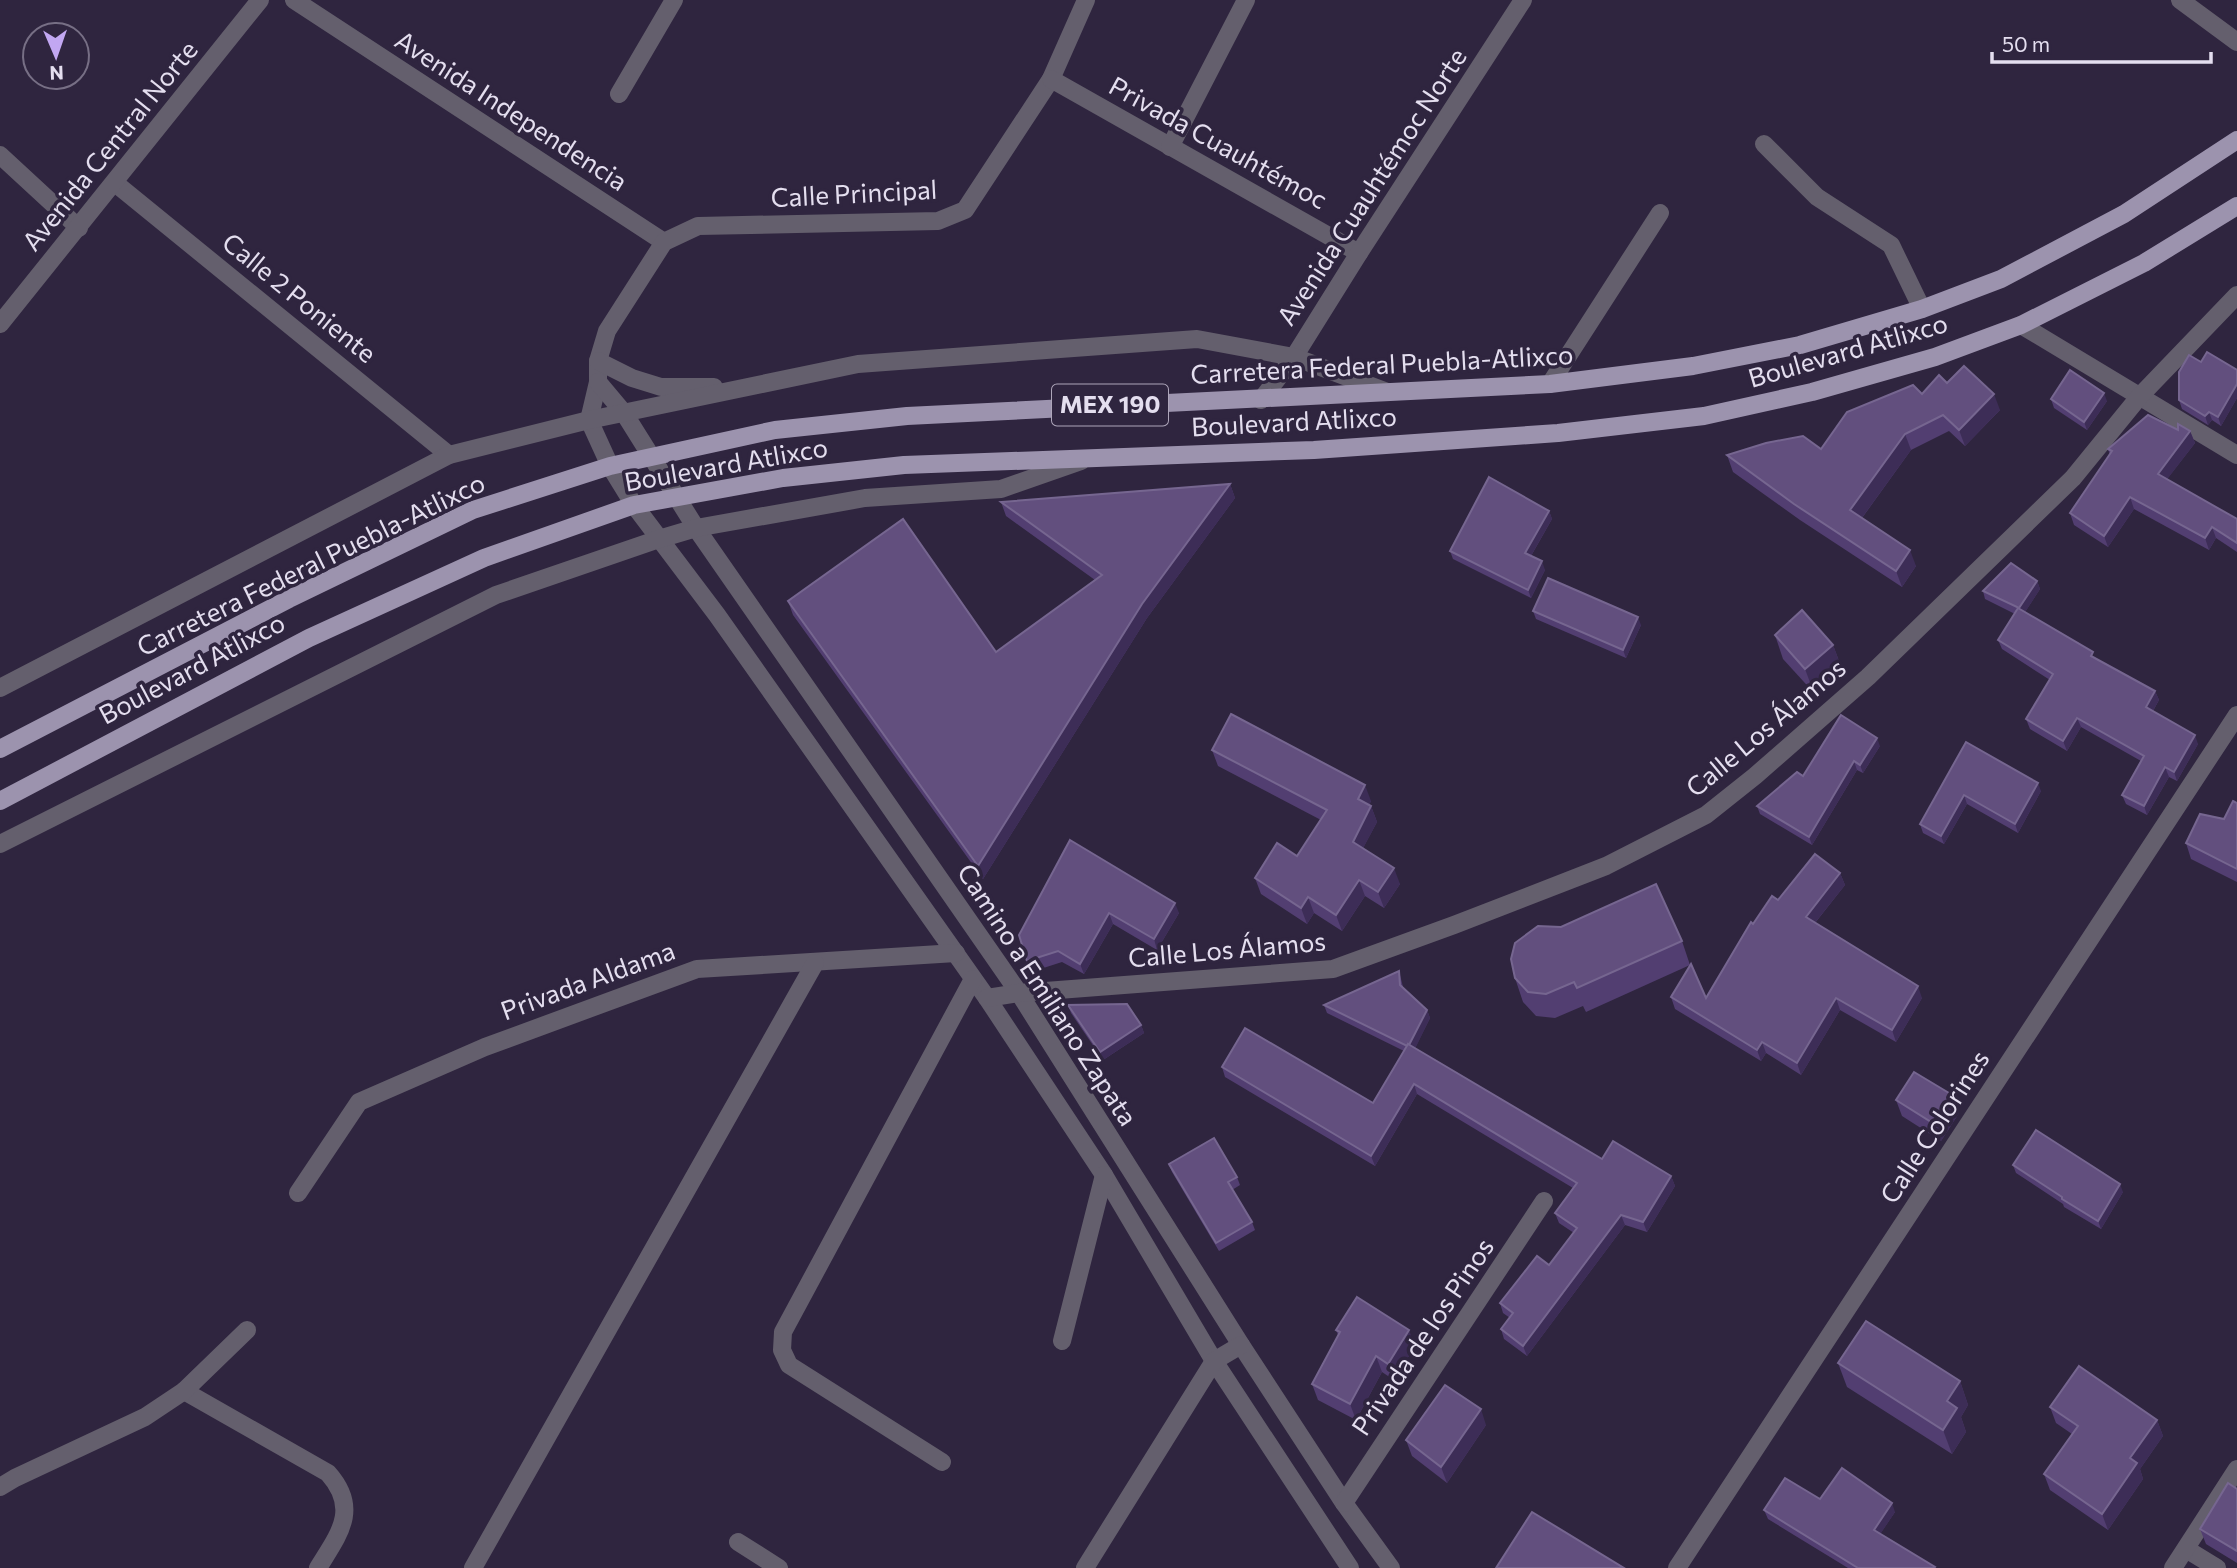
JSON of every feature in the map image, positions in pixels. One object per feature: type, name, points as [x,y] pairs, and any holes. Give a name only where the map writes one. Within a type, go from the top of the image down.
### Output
[{"type":"main road","name":"Carretera Federal Puebla-Atlixco","points":[[0,749],[289,599],[473,510],[610,466],[775,430],[907,416],[1549,384],[1693,366],[1786,348],[1922,309],[2001,279],[2124,214],[2237,140]]},
{"type":"main road","name":"Boulevard Atlixco","points":[[0,801],[309,638],[484,558],[634,505],[783,478],[904,465],[1328,449],[1558,433],[1704,416],[1812,392],[1934,357],[2021,325],[2144,263],[2237,206]]},
{"type":"street","name":"Avenida Central Norte","points":[[0,324],[260,0]]},
{"type":"street","name":"Avenida Independencia","points":[[294,0],[664,242]]},
{"type":"street","points":[[619,94],[674,0]]},
{"type":"street","name":"Calle Principal","points":[[664,242],[698,226],[938,221],[965,210],[1051,79],[1086,0]]},
{"type":"street","points":[[1170,147],[1246,0]]},
{"type":"street","name":"Avenida Cuauhtémoc Norte","points":[[1261,400],[1294,357],[1523,0]]},
{"type":"street","points":[[2180,0],[2237,43]]},
{"type":"street","name":"Privada Cuauhtémoc","points":[[1051,79],[1359,253]]},
{"type":"street","points":[[1764,144],[1817,197],[1891,245],[1922,309]]},
{"type":"street","points":[[0,155],[79,228]]},
{"type":"street","name":"Calle 2 Poniente","points":[[115,183],[449,455]]},
{"type":"street","points":[[1549,384],[1660,213]]},
{"type":"street","points":[[610,466],[589,420],[598,382],[598,361],[607,331],[664,242]]},
{"type":"street","name":"Calle Los Álamos","points":[[987,998],[1019,993],[1333,969],[1606,866],[1706,815],[1868,677],[2073,478],[2139,397],[2237,295]]},
{"type":"street","points":[[2021,325],[2237,455]]},
{"type":"street","points":[[0,688],[449,455],[589,420],[858,364],[1197,339],[1294,357],[1390,393]]},
{"type":"street","points":[[598,361],[632,379],[661,387],[742,388]]},
{"type":"street","points":[[598,382],[624,413],[650,456]]},
{"type":"street","name":"Camino a Emiliano Zapata","points":[[650,456],[696,528],[1019,993],[1241,1345],[1391,1568]]},
{"type":"street","points":[[0,844],[496,595],[696,528],[865,498],[1001,489],[1095,456]]},
{"type":"street","name":"Camino a Emiliano Zapata","points":[[610,466],[634,505],[717,615],[987,998],[1104,1175],[1214,1361],[1350,1568]]},
{"type":"street","name":"Calle Colorines","points":[[1677,1568],[2237,715]]},
{"type":"street","name":"Privada Aldama","points":[[298,1193],[359,1102],[485,1047],[697,969],[956,953]]},
{"type":"street","points":[[473,1568],[815,963]]},
{"type":"street","points":[[942,1462],[789,1366],[782,1350],[782,1332],[973,979]]},
{"type":"street","points":[[1062,1341],[1104,1175]]},
{"type":"street","name":"Privada de los Pinos","points":[[1345,1503],[1544,1201]]},
{"type":"street","points":[[0,1487],[145,1417],[184,1391],[247,1330]]},
{"type":"street","points":[[1085,1568],[1214,1361],[1241,1345]]},
{"type":"street","points":[[184,1391],[328,1473],[340,1487],[344,1502],[343,1528],[318,1568]]},
{"type":"street","points":[[2173,1568],[2237,1469]]},
{"type":"street","points":[[738,1542],[779,1568]]},
{"type":"street","points":[[2186,1549],[2217,1568]]},
{"type":"building","points":[[2207,352],[2237,370],[2237,384],[2218,417],[2209,412],[2205,416],[2179,400],[2179,372],[2189,355],[2201,362]]},
{"type":"building","points":[[1964,366],[1994,394],[1959,430],[1943,415],[1905,434],[1850,510],[1910,550],[1896,571],[1794,504],[1727,455],[1766,443],[1803,436],[1821,449],[1847,412],[1913,385],[1922,394],[1939,375],[1947,383]]},
{"type":"building","points":[[2070,370],[2104,393],[2084,422],[2051,399]]},
{"type":"building","points":[[2148,415],[2178,430],[2178,424],[2190,431],[2158,474],[2237,519],[2237,543],[2212,527],[2205,538],[2130,497],[2104,536],[2070,513],[2112,451],[2108,449]]},
{"type":"building","points":[[1489,477],[1549,511],[1525,553],[1542,561],[1528,590],[1450,551]]},
{"type":"building","points":[[1230,484],[1142,604],[978,866],[788,601],[903,519],[996,652],[1102,575],[1001,502]]},
{"type":"building","points":[[2011,563],[2037,581],[2019,608],[1983,591]]},
{"type":"building","points":[[1548,578],[1638,617],[1623,650],[1533,611]]},
{"type":"building","points":[[2018,608],[2093,652],[2091,656],[2155,691],[2146,707],[2195,735],[2174,772],[2165,767],[2144,806],[2122,795],[2144,756],[2077,718],[2063,741],[2026,719],[2053,674],[1998,640]]},
{"type":"building","points":[[1802,610],[1833,645],[1805,669],[1775,635]]},
{"type":"building","points":[[1231,714],[1365,785],[1358,799],[1371,806],[1353,842],[1394,868],[1378,892],[1359,880],[1336,915],[1308,897],[1301,908],[1255,878],[1277,843],[1297,856],[1327,810],[1212,750]]},
{"type":"building","points":[[1841,715],[1877,738],[1860,765],[1854,761],[1809,837],[1757,806],[1797,772],[1803,776]]},
{"type":"building","points":[[1966,742],[2038,783],[2015,824],[1964,795],[1941,836],[1920,824]]},
{"type":"building","points":[[2233,801],[2237,803],[2237,869],[2186,843],[2200,814],[2224,819]]},
{"type":"building","points":[[1070,840],[1175,903],[1154,939],[1109,913],[1080,964],[1058,951],[1027,961],[1019,935]]},
{"type":"building","points":[[1815,854],[1840,873],[1806,917],[1918,986],[1892,1030],[1836,998],[1797,1063],[1762,1042],[1757,1050],[1671,997],[1691,964],[1706,998],[1751,922],[1753,924],[1772,896],[1778,900]]},
{"type":"building","points":[[1656,884],[1682,941],[1577,988],[1574,982],[1546,994],[1528,992],[1515,978],[1511,959],[1515,943],[1538,926],[1561,927]]},
{"type":"building","points":[[1399,971],[1400,985],[1427,1010],[1407,1046],[1324,1005]]},
{"type":"building","points":[[1127,1004],[1141,1025],[1100,1052],[1068,1005]]},
{"type":"building","points":[[1245,1028],[1373,1103],[1408,1044],[1602,1159],[1613,1141],[1671,1176],[1643,1222],[1621,1215],[1523,1346],[1501,1329],[1513,1313],[1500,1303],[1537,1256],[1549,1265],[1577,1228],[1555,1213],[1577,1183],[1414,1084],[1371,1156],[1222,1067]]},
{"type":"building","points":[[1914,1072],[1954,1096],[1936,1125],[1896,1100]]},
{"type":"building","points":[[2036,1130],[2120,1184],[2098,1221],[2013,1165]]},
{"type":"building","points":[[1214,1138],[1237,1177],[1228,1182],[1252,1222],[1216,1243],[1169,1164]]},
{"type":"building","points":[[1357,1297],[1409,1330],[1388,1364],[1376,1356],[1350,1404],[1312,1384],[1340,1332],[1336,1330]]},
{"type":"building","points":[[1866,1321],[1960,1381],[1947,1401],[1957,1408],[1943,1430],[1838,1363]]},
{"type":"building","points":[[2079,1366],[2157,1420],[2130,1458],[2137,1463],[2102,1514],[2044,1474],[2078,1426],[2050,1407]]},
{"type":"building","points":[[1445,1385],[1481,1409],[1441,1467],[1406,1440]]},
{"type":"building","points":[[1842,1468],[1892,1503],[1874,1530],[1934,1568],[1858,1568],[1764,1510],[1785,1478],[1820,1499]]},
{"type":"building","points":[[2228,1483],[2237,1489],[2237,1551],[2200,1529]]},
{"type":"building","points":[[1532,1512],[1624,1568],[1496,1568]]}]
